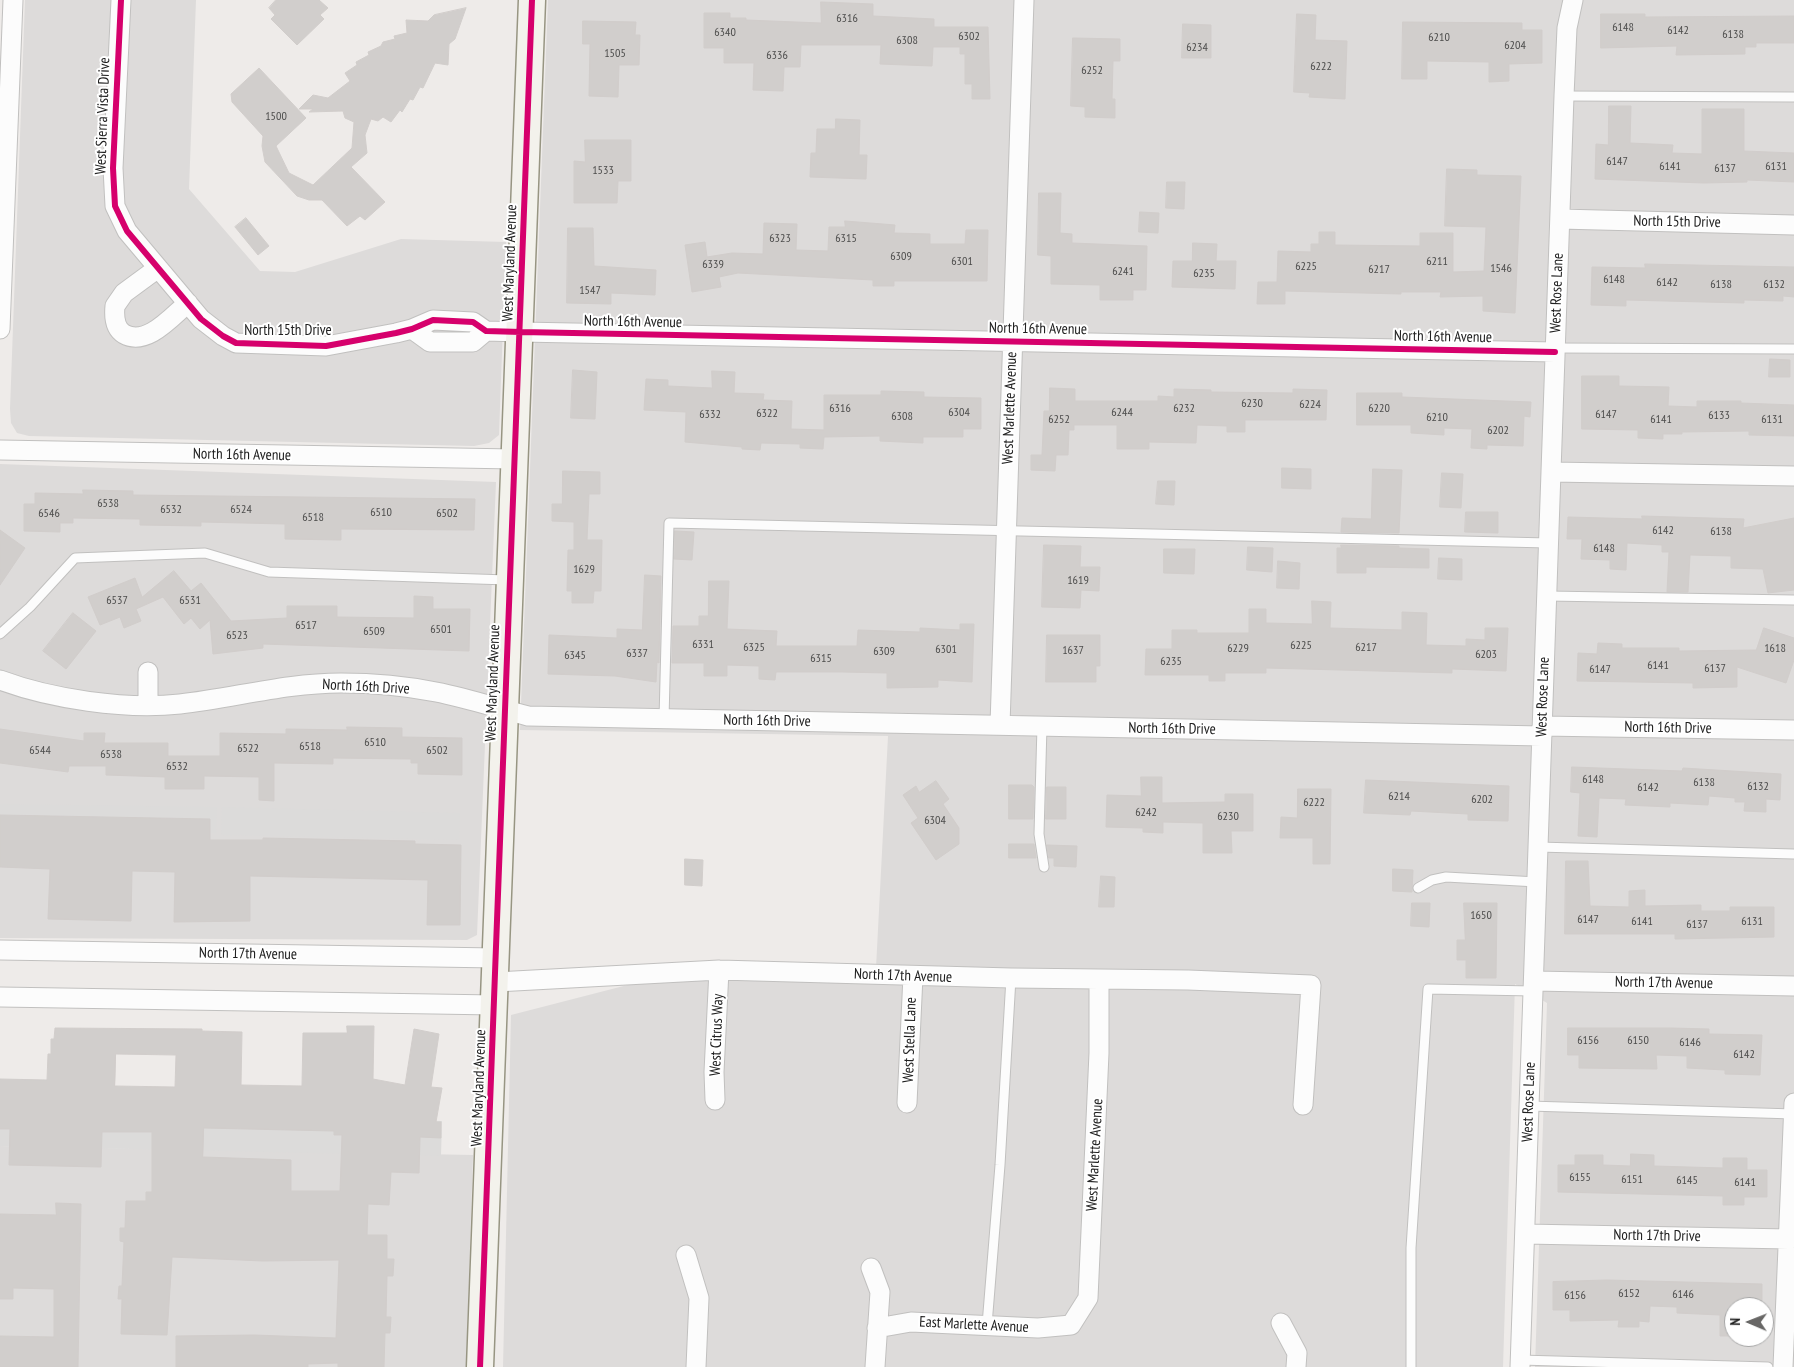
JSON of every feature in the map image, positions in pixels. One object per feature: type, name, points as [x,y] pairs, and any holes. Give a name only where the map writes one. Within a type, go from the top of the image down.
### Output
[{"type":"street","points":[[0,329],[6,33],[13,0]]},
{"type":"street","name":"West Sierra Vista Drive","points":[[121,0],[113,168],[115,206],[127,231]]},
{"type":"street","name":"West Maryland Avenue","points":[[480,1367],[532,0]]},
{"type":"street","name":"West Marlette Avenue","points":[[1000,725],[1024,0]]},
{"type":"street","name":"West Rose Lane","points":[[1562,0],[1562,10],[1567,28]]},
{"type":"street","name":"West Rose Lane","points":[[1520,1364],[1564,96],[1567,28],[1572,0]]},
{"type":"street","name":"North 15th Drive","points":[[1560,219],[1794,225]]},
{"type":"street","name":"North 15th Drive","points":[[127,231],[201,319],[223,336],[236,343],[326,346],[412,329],[433,320],[474,322],[486,331],[520,332]]},
{"type":"street","points":[[158,268],[124,293],[115,306],[114,318],[117,327],[123,333],[133,337],[149,334],[188,303]]},
{"type":"street","points":[[450,321],[450,342]]},
{"type":"street","name":"North 15th Drive","points":[[412,329],[430,342],[473,342],[486,331]]},
{"type":"street","name":"North 16th Avenue","points":[[520,332],[1555,350]]},
{"type":"street","name":"North 16th Avenue","points":[[0,450],[514,459]]},
{"type":"street","points":[[1551,472],[1794,476]]},
{"type":"street","points":[[148,672],[148,704]]},
{"type":"street","name":"North 16th Drive","points":[[0,680],[44,694],[75,699],[148,704],[178,704],[298,685],[341,683],[435,692],[528,716],[1042,726],[1542,731],[1794,730]]},
{"type":"street","name":"North 17th Avenue","points":[[0,950],[496,982]]},
{"type":"street","name":"North 17th Avenue","points":[[0,997],[496,982],[719,970],[1310,985],[1303,1105]]},
{"type":"street","name":"West Citrus Way","points":[[715,1100],[719,970]]},
{"type":"street","name":"West Stella Lane","points":[[907,1103],[913,976]]},
{"type":"street","name":"West Marlette Avenue","points":[[1071,1325],[1088,1298],[1099,1053],[1099,979]]},
{"type":"street","name":"North 17th Avenue","points":[[1533,986],[1794,986]]},
{"type":"street","points":[[1784,1367],[1794,1103]]},
{"type":"street","name":"North 17th Drive","points":[[1524,1234],[1788,1239]]},
{"type":"street","points":[[686,1255],[699,1298],[696,1367]]},
{"type":"street","points":[[871,1268],[880,1292],[876,1328],[875,1367]]},
{"type":"street","name":"East Marlette Avenue","points":[[876,1328],[911,1322],[1038,1328],[1071,1325]]},
{"type":"street","points":[[1281,1323],[1297,1353],[1296,1367]]},
{"type":"lane","points":[[1564,96],[1794,97]]},
{"type":"lane","points":[[1555,350],[1794,349]]},
{"type":"lane","points":[[664,719],[669,523],[1549,543]]},
{"type":"lane","points":[[0,634],[30,607],[75,558],[205,553],[269,572],[509,580]]},
{"type":"lane","points":[[1547,596],[1794,600]]},
{"type":"lane","points":[[1042,726],[1039,834],[1044,866]]},
{"type":"lane","points":[[1538,847],[1794,854]]},
{"type":"lane","points":[[1418,888],[1432,880],[1446,877],[1537,882]]},
{"type":"lane","points":[[987,1325],[1000,1165],[1010,978]]},
{"type":"lane","points":[[1411,1367],[1411,1248],[1428,989],[1533,986]]},
{"type":"lane","points":[[1529,1106],[1794,1114]]},
{"type":"lane","points":[[1520,1364],[1768,1367]]},
{"type":"shaded area","points":[[25,0],[196,0],[189,189],[260,271],[295,272],[401,239],[506,242],[499,435],[489,443],[474,446],[29,436],[17,433],[11,423],[10,409]]},
{"type":"shaded area","points":[[548,0],[1794,0],[1794,1367],[1535,1367],[1547,1003],[1515,984],[1503,1367],[503,1367],[511,1015],[713,963],[876,968],[888,736],[520,730]]},
{"type":"shaded area","points":[[0,464],[496,482],[477,935],[467,940],[0,938]]},
{"type":"shaded area","points":[[0,804],[217,807],[216,833],[0,830]]},
{"type":"shaded area","points":[[222,807],[460,813],[459,840],[221,835]]},
{"type":"shaded area","points":[[0,1115],[442,1121],[441,1156],[0,1146]]},
{"type":"shaded area","points":[[0,1146],[473,1155],[466,1367],[0,1367]]},
{"type":"building","points":[[276,0],[319,0],[328,8],[320,15],[324,19],[297,45],[271,19],[275,15],[269,8]]},
{"type":"building","points":[[821,2],[873,4],[873,16],[934,19],[934,27],[988,27],[990,99],[972,99],[972,84],[965,84],[965,54],[960,54],[960,47],[933,47],[932,66],[880,64],[881,45],[801,45],[800,67],[784,67],[783,91],[753,90],[754,63],[724,63],[724,48],[704,48],[704,13],[730,13],[730,18],[746,18],[746,20],[821,23]]},
{"type":"building","points":[[466,8],[455,39],[449,44],[448,65],[435,63],[423,88],[420,87],[413,100],[410,99],[402,112],[400,110],[391,122],[383,117],[378,121],[371,119],[365,135],[367,153],[351,167],[385,202],[365,220],[360,216],[347,226],[322,200],[309,200],[297,196],[265,162],[262,146],[263,136],[232,102],[231,94],[259,68],[306,118],[276,146],[289,173],[313,185],[352,148],[354,122],[345,118],[343,111],[309,112],[313,109],[299,109],[313,95],[328,98],[350,81],[345,73],[357,65],[356,62],[369,55],[368,52],[381,46],[383,42],[395,39],[394,36],[407,33],[406,20],[428,21],[434,15]]},
{"type":"building","points":[[1297,14],[1316,15],[1315,40],[1347,41],[1345,99],[1309,97],[1310,93],[1294,92]]},
{"type":"building","points":[[1601,14],[1645,14],[1645,17],[1794,16],[1794,43],[1756,43],[1756,47],[1745,47],[1745,54],[1676,55],[1677,46],[1601,48]]},
{"type":"building","points":[[583,21],[636,22],[635,35],[640,35],[639,65],[619,65],[618,97],[589,96],[590,44],[583,44]]},
{"type":"building","points":[[1403,22],[1522,23],[1522,30],[1542,30],[1542,63],[1509,64],[1509,81],[1489,82],[1489,62],[1427,61],[1427,79],[1402,79]]},
{"type":"building","points":[[1183,24],[1211,25],[1211,58],[1182,58]]},
{"type":"building","points":[[1073,38],[1120,39],[1120,61],[1113,61],[1112,99],[1115,99],[1115,118],[1085,117],[1085,107],[1071,106]]},
{"type":"building","points":[[1609,106],[1631,106],[1630,143],[1673,145],[1672,153],[1702,154],[1702,109],[1744,109],[1744,151],[1794,153],[1794,182],[1747,180],[1747,182],[1704,183],[1595,179],[1596,144],[1608,145]]},
{"type":"building","points":[[836,119],[860,120],[859,155],[867,155],[866,179],[810,177],[811,153],[816,153],[817,129],[835,129]]},
{"type":"building","points":[[585,140],[631,140],[631,181],[618,181],[617,203],[574,203],[574,161],[585,162]]},
{"type":"building","points":[[1447,169],[1477,170],[1477,175],[1521,176],[1515,313],[1483,311],[1483,296],[1440,297],[1441,292],[1401,292],[1401,294],[1285,291],[1285,304],[1257,304],[1258,282],[1277,282],[1278,251],[1311,252],[1311,244],[1319,244],[1319,232],[1335,232],[1335,245],[1420,246],[1420,233],[1453,233],[1453,272],[1484,271],[1486,227],[1445,226]]},
{"type":"building","points":[[1167,182],[1185,182],[1184,209],[1166,208]]},
{"type":"building","points":[[1039,193],[1061,193],[1060,233],[1072,234],[1072,243],[1147,246],[1146,290],[1133,290],[1133,300],[1100,300],[1100,285],[1051,284],[1051,256],[1038,255]]},
{"type":"building","points":[[1140,212],[1159,213],[1158,233],[1139,232]]},
{"type":"building","points":[[246,218],[269,246],[258,255],[235,227]]},
{"type":"building","points":[[845,221],[895,225],[894,233],[930,234],[930,244],[965,244],[966,230],[988,230],[987,281],[894,281],[894,286],[873,286],[873,280],[738,273],[719,277],[721,287],[692,292],[685,245],[705,242],[707,257],[732,253],[763,254],[764,223],[797,224],[796,250],[828,251],[829,227],[845,227]]},
{"type":"building","points":[[568,228],[593,228],[594,266],[656,270],[655,295],[611,293],[611,304],[567,303]]},
{"type":"building","points":[[1193,243],[1217,244],[1216,261],[1236,261],[1235,289],[1172,287],[1173,261],[1192,261]]},
{"type":"building","points":[[1645,264],[1794,267],[1794,297],[1783,296],[1783,301],[1744,300],[1744,303],[1626,300],[1626,306],[1591,305],[1592,267],[1645,268]]},
{"type":"building","points":[[1770,359],[1790,360],[1790,377],[1769,377]]},
{"type":"building","points":[[573,370],[597,372],[595,419],[571,418]]},
{"type":"building","points":[[712,371],[735,372],[734,393],[764,394],[763,400],[792,401],[791,429],[824,430],[824,395],[881,395],[881,391],[924,392],[924,397],[981,398],[981,429],[963,429],[963,437],[923,437],[923,443],[880,441],[880,436],[824,437],[823,449],[800,448],[800,444],[761,443],[760,450],[742,449],[742,447],[685,442],[686,412],[644,410],[646,379],[668,380],[668,386],[712,388]]},
{"type":"building","points":[[1582,376],[1619,376],[1619,386],[1669,387],[1668,406],[1697,407],[1697,401],[1741,401],[1741,403],[1794,405],[1794,436],[1749,435],[1749,431],[1682,432],[1682,434],[1663,434],[1663,439],[1638,438],[1638,430],[1582,429]]},
{"type":"building","points":[[1050,388],[1075,389],[1075,401],[1158,401],[1158,396],[1174,397],[1174,389],[1211,390],[1211,392],[1293,393],[1293,389],[1327,390],[1326,420],[1245,420],[1245,432],[1227,432],[1227,426],[1197,425],[1196,443],[1149,442],[1149,449],[1117,449],[1117,425],[1074,425],[1074,430],[1069,430],[1068,455],[1056,455],[1055,471],[1031,470],[1031,455],[1042,455],[1044,411],[1049,411]]},
{"type":"building","points":[[1357,393],[1402,393],[1402,397],[1531,402],[1530,417],[1524,416],[1523,446],[1487,445],[1487,449],[1471,448],[1472,429],[1444,428],[1444,435],[1411,433],[1411,425],[1357,425]]},
{"type":"building","points":[[1282,468],[1311,469],[1311,489],[1282,488]]},
{"type":"building","points":[[1373,469],[1402,470],[1399,533],[1341,532],[1342,518],[1371,519]]},
{"type":"building","points":[[563,471],[600,472],[600,494],[589,494],[587,540],[602,540],[601,591],[594,591],[593,603],[572,603],[572,591],[567,591],[568,550],[574,550],[574,522],[552,521],[552,504],[562,504]]},
{"type":"building","points":[[1442,473],[1463,474],[1461,508],[1440,507]]},
{"type":"building","points":[[1158,481],[1175,481],[1174,505],[1156,504]]},
{"type":"building","points":[[83,490],[133,491],[133,495],[475,499],[474,530],[341,529],[341,540],[285,539],[285,524],[201,522],[201,526],[140,525],[140,519],[73,518],[73,523],[60,523],[60,532],[24,531],[24,504],[35,504],[35,493],[83,494]]},
{"type":"building","points":[[1466,512],[1498,512],[1498,533],[1465,532]]},
{"type":"building","points":[[1642,516],[1744,519],[1743,528],[1794,518],[1794,590],[1768,593],[1763,569],[1731,568],[1731,556],[1690,555],[1688,592],[1667,592],[1669,552],[1662,552],[1662,545],[1627,543],[1626,570],[1610,569],[1610,560],[1581,559],[1582,539],[1567,539],[1568,517],[1642,519]]},
{"type":"building","points":[[0,530],[25,548],[0,585]]},
{"type":"building","points":[[675,531],[694,532],[692,560],[674,559]]},
{"type":"building","points":[[1044,545],[1081,546],[1080,567],[1100,567],[1099,591],[1081,590],[1080,608],[1042,607]]},
{"type":"building","points":[[1341,545],[1399,546],[1399,548],[1429,549],[1429,568],[1366,567],[1366,573],[1337,573],[1337,548],[1341,548]]},
{"type":"building","points":[[1248,547],[1273,548],[1272,572],[1247,570]]},
{"type":"building","points":[[1164,549],[1195,549],[1194,574],[1164,573]]},
{"type":"building","points":[[1439,558],[1462,559],[1462,580],[1438,579]]},
{"type":"building","points":[[1278,561],[1300,563],[1299,589],[1277,588]]},
{"type":"building","points":[[174,571],[191,591],[201,583],[231,621],[287,618],[287,606],[337,606],[337,617],[414,618],[414,596],[433,597],[433,609],[470,609],[469,651],[263,644],[263,648],[213,654],[210,620],[200,629],[191,618],[184,624],[163,597],[136,609],[141,621],[124,628],[120,617],[100,625],[88,597],[135,578],[142,597]]},
{"type":"building","points":[[645,575],[661,576],[659,663],[657,662],[656,682],[615,676],[548,674],[549,635],[617,638],[617,629],[642,630]]},
{"type":"building","points":[[709,581],[729,581],[727,629],[777,631],[776,646],[857,646],[858,630],[920,632],[920,628],[960,630],[960,624],[974,624],[972,682],[938,680],[938,687],[887,688],[887,673],[776,672],[775,680],[759,679],[759,666],[727,665],[727,676],[704,676],[704,663],[672,663],[673,626],[699,626],[699,616],[708,616]]},
{"type":"building","points":[[1312,601],[1331,602],[1330,628],[1402,630],[1402,612],[1427,613],[1426,645],[1466,646],[1466,639],[1485,640],[1485,628],[1508,628],[1506,671],[1452,669],[1452,673],[1266,668],[1266,673],[1225,673],[1225,681],[1209,681],[1209,675],[1145,675],[1146,649],[1172,649],[1172,630],[1197,630],[1197,633],[1249,633],[1249,609],[1266,609],[1266,623],[1312,624]]},
{"type":"building","points":[[73,613],[96,631],[66,669],[43,651]]},
{"type":"building","points":[[1764,628],[1794,638],[1794,660],[1786,683],[1737,667],[1737,687],[1693,688],[1693,683],[1577,681],[1578,653],[1597,654],[1598,643],[1622,644],[1622,648],[1679,648],[1679,651],[1756,650]]},
{"type":"building","points":[[1047,635],[1100,635],[1100,666],[1096,666],[1096,682],[1046,682]]},
{"type":"building","points":[[347,727],[402,728],[402,737],[462,738],[462,775],[418,774],[418,763],[411,763],[411,759],[333,758],[333,764],[274,763],[274,801],[259,800],[259,777],[204,776],[204,789],[165,789],[165,777],[106,775],[106,766],[69,766],[68,772],[0,763],[0,729],[84,741],[84,733],[105,733],[104,743],[168,743],[168,756],[220,756],[220,733],[286,734],[286,729],[347,730]]},
{"type":"building","points":[[1572,767],[1682,771],[1683,768],[1781,774],[1780,800],[1766,799],[1766,812],[1744,811],[1745,802],[1735,802],[1735,798],[1709,796],[1708,805],[1670,803],[1670,807],[1625,805],[1626,799],[1599,798],[1597,837],[1578,836],[1580,793],[1571,792]]},
{"type":"building","points":[[1141,777],[1162,777],[1162,803],[1225,802],[1225,794],[1253,794],[1253,831],[1231,831],[1232,853],[1203,853],[1203,823],[1163,822],[1163,833],[1143,832],[1143,828],[1106,827],[1107,795],[1141,796]]},
{"type":"building","points":[[1366,780],[1509,786],[1508,821],[1468,820],[1468,814],[1411,811],[1410,815],[1364,813]]},
{"type":"building","points":[[936,781],[949,799],[943,804],[959,828],[959,844],[936,860],[911,823],[918,818],[903,795],[916,786],[919,792]]},
{"type":"building","points":[[1009,785],[1032,785],[1034,787],[1033,819],[1009,819]]},
{"type":"building","points":[[1047,787],[1066,787],[1066,819],[1046,819]]},
{"type":"building","points":[[1298,789],[1331,789],[1330,864],[1313,864],[1313,838],[1280,838],[1281,817],[1297,818]]},
{"type":"building","points":[[0,815],[210,819],[210,840],[263,840],[263,838],[415,841],[415,844],[461,845],[460,925],[427,925],[428,880],[250,876],[250,921],[174,922],[175,872],[132,871],[131,921],[48,919],[50,869],[0,867]]},
{"type":"building","points":[[1009,844],[1034,844],[1036,858],[1009,858]]},
{"type":"building","points":[[1047,845],[1077,846],[1076,867],[1054,866],[1054,858],[1049,858]]},
{"type":"building","points":[[685,859],[703,860],[702,886],[685,885]]},
{"type":"building","points":[[1566,861],[1588,861],[1590,906],[1629,907],[1629,891],[1645,890],[1645,906],[1701,905],[1701,911],[1730,911],[1730,907],[1774,907],[1774,937],[1675,939],[1675,934],[1565,934]]},
{"type":"building","points":[[1393,869],[1413,870],[1412,892],[1393,891]]},
{"type":"building","points":[[1101,876],[1115,877],[1114,907],[1099,907]]},
{"type":"building","points":[[1412,903],[1430,903],[1429,927],[1411,926]]},
{"type":"building","points":[[1464,903],[1497,903],[1496,978],[1466,978],[1466,960],[1457,960],[1457,940],[1465,940]]},
{"type":"building","points":[[347,1026],[374,1026],[373,1079],[405,1085],[414,1029],[439,1034],[431,1087],[442,1088],[436,1122],[441,1122],[441,1138],[420,1137],[419,1173],[391,1172],[389,1205],[368,1204],[367,1235],[387,1235],[387,1259],[394,1259],[393,1276],[387,1276],[386,1317],[391,1317],[390,1333],[385,1333],[384,1367],[338,1367],[338,1363],[308,1364],[308,1367],[176,1367],[176,1336],[254,1335],[336,1338],[339,1260],[263,1261],[172,1257],[167,1335],[121,1334],[122,1299],[118,1299],[119,1286],[122,1286],[124,1242],[120,1241],[120,1228],[125,1228],[126,1201],[146,1201],[146,1192],[152,1192],[152,1132],[102,1132],[101,1167],[9,1165],[10,1129],[0,1129],[0,1079],[47,1080],[48,1054],[51,1054],[51,1039],[54,1039],[55,1028],[202,1029],[202,1031],[242,1032],[241,1085],[302,1086],[303,1033],[347,1033]],"holes":[[[116,1054],[176,1055],[175,1087],[115,1086]],[[204,1128],[334,1131],[334,1135],[342,1135],[340,1191],[291,1191],[291,1160],[203,1157]]]},
{"type":"building","points":[[1568,1028],[1709,1029],[1709,1034],[1762,1035],[1760,1075],[1725,1074],[1725,1070],[1687,1068],[1687,1056],[1656,1055],[1657,1069],[1579,1068],[1579,1055],[1568,1055]]},
{"type":"building","points":[[1631,1154],[1654,1155],[1654,1166],[1723,1168],[1723,1158],[1747,1158],[1747,1170],[1767,1170],[1767,1197],[1744,1197],[1744,1205],[1723,1205],[1723,1196],[1558,1192],[1558,1165],[1575,1165],[1575,1155],[1603,1155],[1603,1165],[1630,1166]]},
{"type":"building","points":[[56,1203],[81,1204],[78,1367],[0,1367],[0,1336],[54,1337],[54,1289],[13,1288],[13,1299],[0,1299],[0,1214],[56,1215]]},
{"type":"building","points":[[1607,1280],[1762,1284],[1762,1297],[1724,1297],[1724,1336],[1720,1336],[1720,1315],[1677,1313],[1677,1307],[1650,1306],[1649,1322],[1639,1321],[1639,1327],[1618,1327],[1619,1320],[1570,1321],[1570,1310],[1553,1310],[1553,1282]]},
{"type":"cycle path","points":[[121,0],[113,168],[115,206],[127,231],[201,319],[223,336],[236,343],[326,346],[396,333],[412,329],[433,320],[473,322],[486,331],[521,332],[1555,352]]},
{"type":"cycle path","points":[[480,1367],[532,0]]}]
